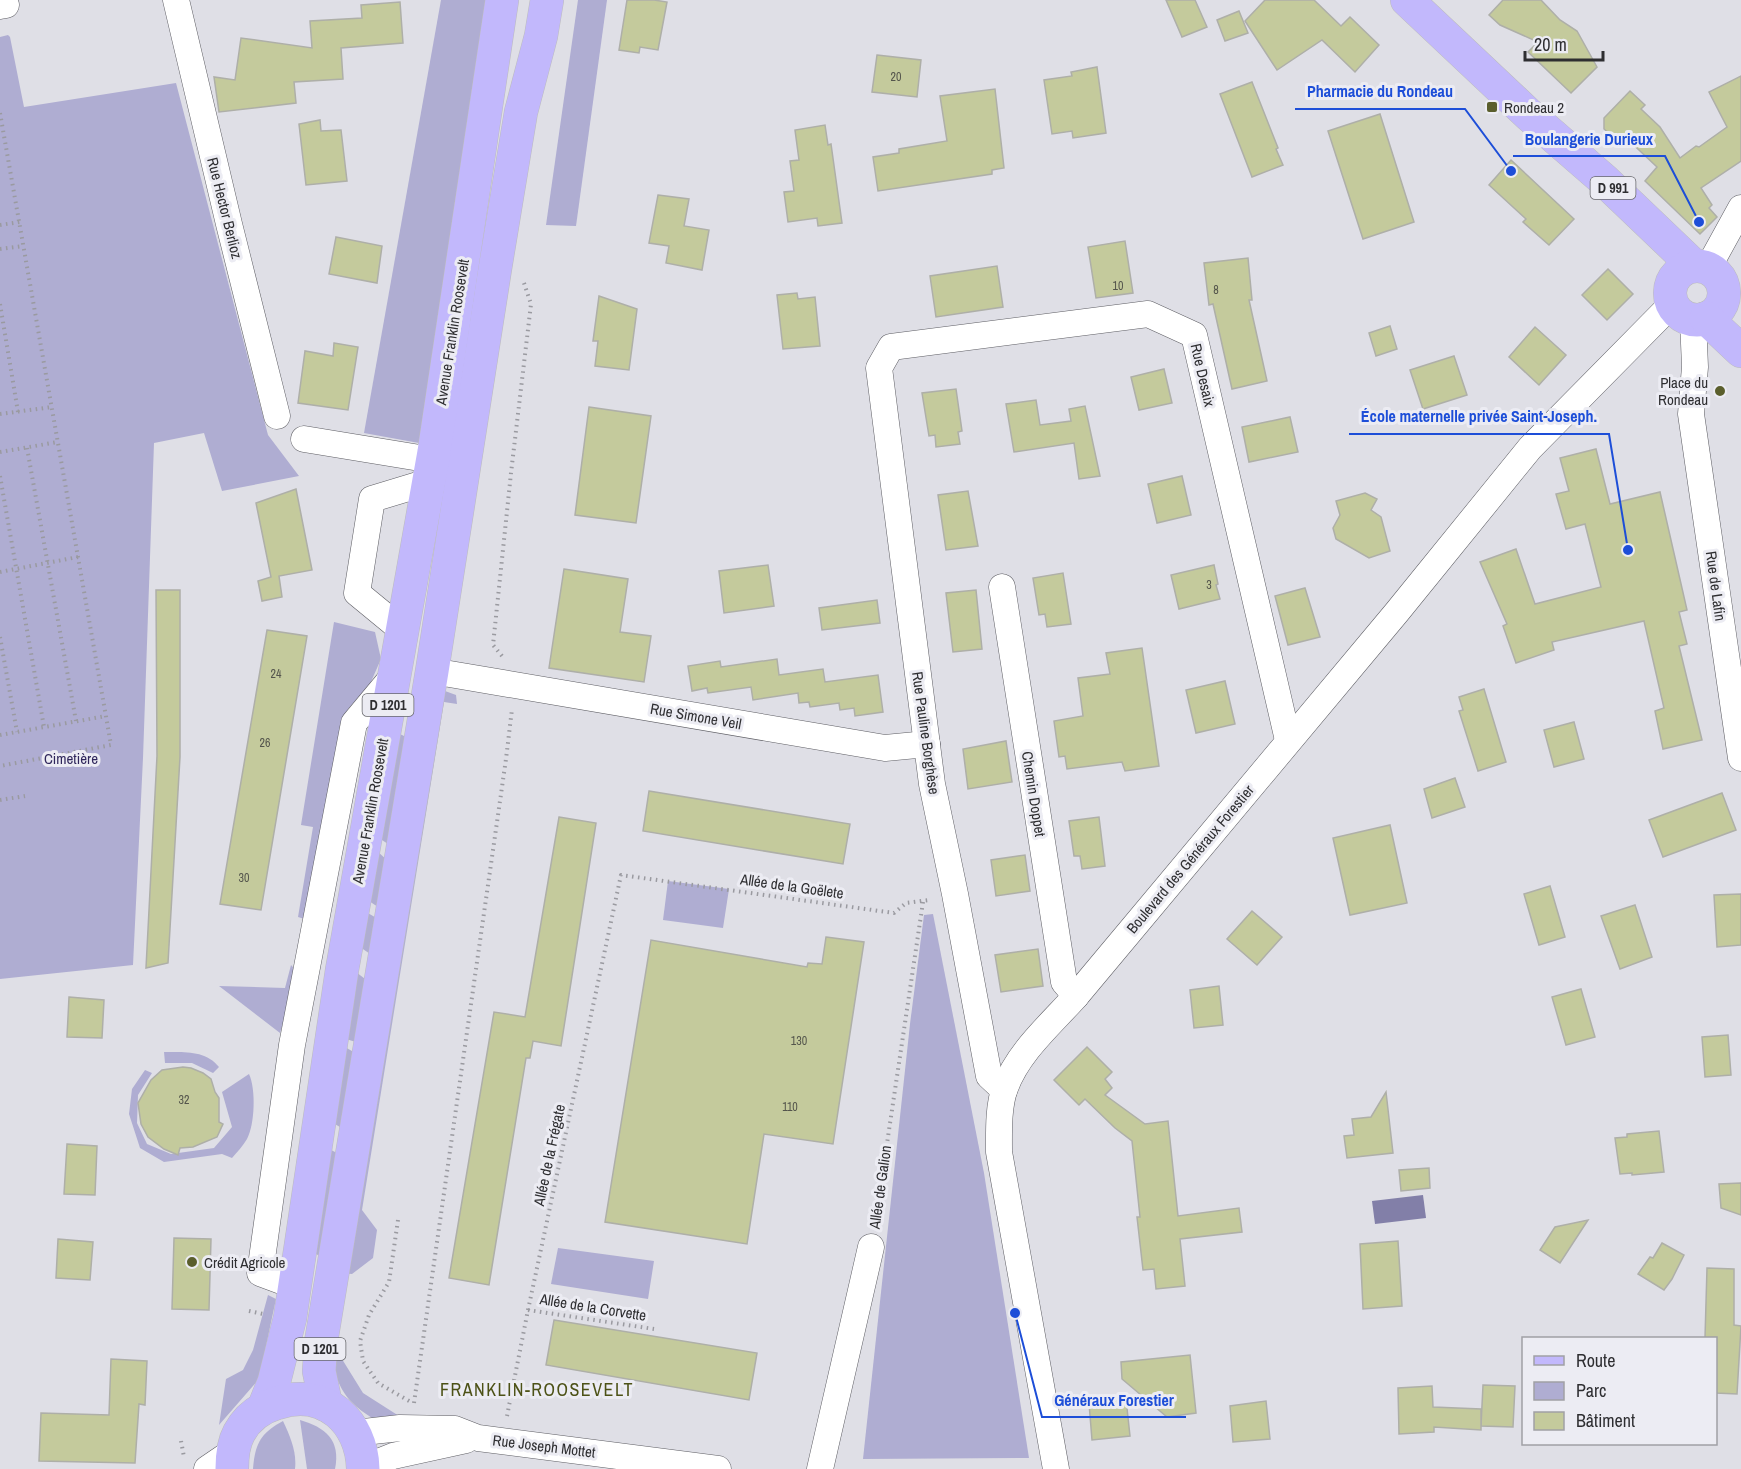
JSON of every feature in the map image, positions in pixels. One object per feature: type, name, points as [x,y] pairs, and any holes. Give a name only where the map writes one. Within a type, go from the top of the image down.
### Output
[{"type":"main road","name":"Avenue Franklin Roosevelt","points":[[264,1407],[274,1382],[290,1318],[342,970],[430,471],[502,0]]},
{"type":"main road","points":[[521,112],[536,0]]},
{"type":"main road","name":"D 1201","points":[[326,1405],[319,1371],[321,1342],[432,671],[521,112],[541,36],[547,0]]},
{"type":"main road","name":"D 991","points":[[1407,0],[1528,114],[1604,180],[1741,351]]},
{"type":"main road","points":[[214,1463],[249,1419],[264,1407],[303,1398],[326,1405],[344,1418],[355,1433],[361,1450],[363,1468]]},
{"type":"street","name":"Rue Hector Berlioz","points":[[176,0],[231,235],[277,416]]},
{"type":"street","points":[[1700,297],[1741,208]]},
{"type":"street","name":"Boulevard des Généraux Forestier","points":[[1056,1469],[999,1152],[1004,1090],[1012,1071],[1029,1047],[1076,996],[1390,620],[1530,448],[1634,343],[1700,297]]},
{"type":"street","name":"Rue de Lafin","points":[[1700,297],[1691,414],[1741,758]]},
{"type":"street","name":"Rue Desaix","points":[[879,368],[891,346],[1148,314],[1194,335],[1288,740]]},
{"type":"street","name":"Rue Pauline Borghèse","points":[[879,368],[932,784],[989,1076],[1004,1090]]},
{"type":"street","points":[[304,439],[430,471]]},
{"type":"street","points":[[402,630],[357,593],[372,499],[430,471]]},
{"type":"street","name":"Chemin Doppet","points":[[1002,587],[1064,982],[1076,996]]},
{"type":"street","name":"Rue Simone Veil","points":[[432,671],[885,748],[927,744]]},
{"type":"street","name":"Allée de Galion","points":[[820,1469],[872,1247]]},
{"type":"street","name":"Rue Joseph Mottet","points":[[355,1433],[413,1416],[490,1439],[718,1469]]},
{"type":"street","name":"Rue Joseph Mottet","points":[[363,1468],[393,1456],[490,1439]]},
{"type":"path","points":[[0,113],[111,745],[0,766]]},
{"type":"path","points":[[0,225],[20,222]]},
{"type":"path","points":[[0,249],[23,246]]},
{"type":"path","points":[[413,1416],[515,685],[516,673],[493,645],[531,304],[522,276]]},
{"type":"path","points":[[0,304],[18,412]]},
{"type":"path","points":[[0,414],[52,407]]},
{"type":"path","points":[[0,452],[58,442]]},
{"type":"path","points":[[27,448],[75,721]]},
{"type":"path","points":[[0,476],[44,727]]},
{"type":"path","points":[[0,572],[78,557]]},
{"type":"path","points":[[0,637],[17,732]]},
{"type":"path","points":[[0,735],[106,716]]},
{"type":"path","points":[[0,800],[25,796]]},
{"type":"path","name":"Allée de la Goëlete","points":[[621,875],[894,913],[906,903],[923,902],[955,894]]},
{"type":"path","name":"Allée de la Frégate","points":[[490,1439],[528,1310],[621,875]]},
{"type":"path","name":"Allée de Galion","points":[[872,1247],[923,902]]},
{"type":"path","points":[[398,1220],[389,1282],[369,1315],[360,1341],[363,1361],[378,1383],[413,1416]]},
{"type":"path","name":"Allée de la Corvette","points":[[528,1310],[654,1329]]},
{"type":"path","points":[[181,1441],[214,1463]]},
{"type":"green space","points":[[441,0],[491,0],[419,443],[364,433]]},
{"type":"green space","points":[[578,0],[607,0],[576,226],[546,225]]},
{"type":"green space","name":"Cimetière","points":[[8,35],[24,107],[176,83],[268,435],[299,476],[222,491],[204,433],[154,443],[133,965],[0,979],[0,37]]},
{"type":"green space","points":[[334,622],[375,632],[381,659],[370,684],[348,709],[308,920],[298,917],[313,827],[301,825]]},
{"type":"green space","points":[[445,691],[456,695],[457,704],[444,702],[362,1210],[377,1230],[373,1258],[352,1274],[341,1273]]},
{"type":"green space","points":[[398,733],[408,738],[391,846],[379,838]]},
{"type":"green space","points":[[377,851],[388,861],[381,909],[369,901]]},
{"type":"green space","points":[[668,881],[729,889],[723,928],[663,920]]},
{"type":"green space","points":[[366,912],[380,920],[373,956],[360,947]]},
{"type":"green space","points":[[933,914],[984,1173],[1029,1458],[863,1459],[924,915]]},
{"type":"green space","points":[[291,965],[298,973],[280,1033],[219,986],[285,988]]},
{"type":"green space","points":[[356,972],[369,982],[359,1043],[346,1039]]},
{"type":"green space","points":[[345,1047],[357,1054],[347,1131],[333,1123]]},
{"type":"green space","points":[[164,1052],[201,1055],[214,1061],[219,1067],[213,1073],[192,1063],[165,1063]]},
{"type":"green space","points":[[145,1070],[152,1073],[138,1095],[137,1123],[147,1144],[171,1154],[214,1148],[232,1127],[222,1092],[249,1074],[254,1097],[253,1116],[250,1133],[242,1147],[232,1158],[222,1154],[164,1162],[140,1148],[129,1114],[132,1089]]},
{"type":"green space","points":[[329,1149],[343,1156],[325,1260],[312,1251]]},
{"type":"green space","points":[[558,1248],[654,1261],[648,1299],[551,1284]]},
{"type":"green space","points":[[268,1295],[276,1299],[259,1379],[219,1425],[226,1379],[243,1370],[253,1350]]},
{"type":"green space","points":[[337,1351],[363,1393],[399,1416],[377,1421],[350,1400],[340,1385],[329,1353]]},
{"type":"green space","points":[[300,1420],[317,1427],[329,1436],[336,1450],[335,1469],[307,1469]]},
{"type":"green space","points":[[283,1421],[294,1450],[295,1469],[253,1469],[255,1452],[260,1440],[269,1430]]},
{"type":"shaded area","points":[[1423,1195],[1426,1218],[1375,1224],[1372,1201]]},
{"type":"building","points":[[627,0],[667,2],[658,50],[640,47],[639,53],[619,50]]},
{"type":"building","points":[[1166,0],[1195,0],[1207,27],[1182,37]]},
{"type":"building","points":[[1265,0],[1314,0],[1341,26],[1350,17],[1379,45],[1355,72],[1322,40],[1277,70],[1245,21]]},
{"type":"building","points":[[1503,0],[1541,0],[1560,20],[1577,31],[1597,67],[1571,93],[1528,52],[1538,42],[1500,25],[1489,15]]},
{"type":"building","points":[[400,2],[403,43],[341,48],[343,79],[294,82],[296,103],[219,112],[214,77],[235,80],[241,38],[312,48],[310,21],[362,18],[361,5]]},
{"type":"building","points":[[1239,11],[1248,33],[1225,41],[1217,20]]},
{"type":"building","points":[[877,55],[921,60],[917,97],[872,92]]},
{"type":"building","points":[[1097,67],[1106,133],[1073,138],[1072,131],[1052,134],[1044,80],[1072,76],[1071,72]]},
{"type":"building","points":[[1741,76],[1741,161],[1701,188],[1712,205],[1709,208],[1717,217],[1700,234],[1645,181],[1657,167],[1623,135],[1611,135],[1604,129],[1604,118],[1630,91],[1645,105],[1641,109],[1660,127],[1680,158],[1727,127],[1709,92]]},
{"type":"building","points":[[1252,82],[1283,165],[1252,177],[1220,94]]},
{"type":"building","points":[[995,89],[1004,168],[992,170],[992,174],[878,191],[873,157],[899,153],[899,149],[947,141],[940,96]]},
{"type":"building","points":[[1380,114],[1414,222],[1363,239],[1328,131]]},
{"type":"building","points":[[320,120],[321,131],[341,130],[347,181],[306,185],[299,124]]},
{"type":"building","points":[[825,125],[828,145],[831,144],[842,223],[818,226],[817,218],[788,222],[784,192],[794,191],[790,161],[799,160],[795,130]]},
{"type":"building","points":[[1511,160],[1574,219],[1549,245],[1523,222],[1526,219],[1489,185]]},
{"type":"building","points":[[658,195],[689,199],[684,226],[709,230],[702,270],[666,263],[669,246],[649,243]]},
{"type":"building","points":[[336,237],[382,246],[377,283],[329,274]]},
{"type":"building","points":[[1125,241],[1133,293],[1096,298],[1088,247]]},
{"type":"building","points":[[1248,258],[1252,300],[1249,300],[1267,381],[1232,389],[1213,304],[1209,305],[1204,263]]},
{"type":"building","points":[[997,266],[1003,307],[936,317],[930,276]]},
{"type":"building","points":[[1608,269],[1633,294],[1607,320],[1582,295]]},
{"type":"building","points":[[797,293],[798,299],[815,297],[820,346],[783,349],[777,295]]},
{"type":"building","points":[[599,296],[637,309],[629,370],[595,366],[598,341],[593,341]]},
{"type":"building","points":[[1390,326],[1397,349],[1376,356],[1369,333]]},
{"type":"building","points":[[1535,327],[1566,355],[1539,385],[1509,357]]},
{"type":"building","points":[[334,343],[358,347],[348,410],[298,403],[305,351],[333,356]]},
{"type":"building","points":[[1454,356],[1467,395],[1423,409],[1410,370]]},
{"type":"building","points":[[1164,369],[1172,403],[1139,410],[1131,377]]},
{"type":"building","points":[[956,389],[962,431],[958,432],[960,444],[936,447],[935,435],[929,436],[922,393]]},
{"type":"building","points":[[1036,400],[1040,425],[1071,421],[1069,409],[1085,406],[1100,476],[1079,479],[1074,443],[1014,452],[1006,404]]},
{"type":"building","points":[[589,407],[651,416],[636,523],[575,515]]},
{"type":"building","points":[[1290,417],[1298,452],[1249,462],[1242,427]]},
{"type":"building","points":[[1596,449],[1610,504],[1660,492],[1687,610],[1679,612],[1687,644],[1679,646],[1702,740],[1663,749],[1655,711],[1664,708],[1644,621],[1552,642],[1554,650],[1516,663],[1503,626],[1507,624],[1480,562],[1516,549],[1535,604],[1601,587],[1585,524],[1566,529],[1556,494],[1569,491],[1560,458]]},
{"type":"building","points":[[1182,476],[1191,515],[1157,523],[1148,484]]},
{"type":"building","points":[[296,489],[312,570],[279,576],[282,597],[262,601],[258,581],[271,577],[256,503]]},
{"type":"building","points":[[968,491],[978,546],[946,550],[938,495]]},
{"type":"building","points":[[1365,493],[1377,499],[1371,510],[1381,517],[1390,551],[1369,558],[1336,539],[1333,528],[1340,515],[1336,501]]},
{"type":"building","points":[[768,565],[774,606],[724,613],[719,571]]},
{"type":"building","points":[[1214,565],[1220,599],[1179,609],[1171,575]]},
{"type":"building","points":[[564,569],[628,579],[620,632],[651,636],[644,682],[549,668]]},
{"type":"building","points":[[1063,573],[1071,624],[1047,627],[1045,614],[1039,615],[1033,578]]},
{"type":"building","points":[[1305,588],[1320,637],[1288,645],[1275,596]]},
{"type":"building","points":[[156,590],[180,590],[180,757],[168,963],[146,968],[157,756]]},
{"type":"building","points":[[976,590],[982,649],[953,652],[946,593]]},
{"type":"building","points":[[877,600],[880,623],[822,630],[819,608]]},
{"type":"building","points":[[267,630],[307,636],[261,910],[220,904]]},
{"type":"building","points":[[1142,648],[1159,766],[1125,771],[1122,762],[1067,769],[1065,756],[1059,757],[1054,721],[1083,716],[1078,678],[1110,674],[1106,653]]},
{"type":"building","points":[[777,659],[779,675],[823,669],[825,682],[878,675],[883,712],[855,716],[854,708],[840,710],[839,703],[810,707],[809,702],[799,703],[798,693],[753,700],[751,687],[708,693],[707,688],[692,691],[688,666],[720,661],[721,667]]},
{"type":"building","points":[[1225,681],[1235,724],[1196,733],[1186,690]]},
{"type":"building","points":[[1484,689],[1506,762],[1478,771],[1459,711],[1463,710],[1459,697]]},
{"type":"building","points":[[1574,722],[1584,759],[1554,767],[1544,730]]},
{"type":"building","points":[[1006,741],[1012,782],[968,789],[963,749]]},
{"type":"building","points":[[1455,778],[1465,807],[1432,818],[1424,789]]},
{"type":"building","points":[[649,791],[850,824],[843,864],[643,831]]},
{"type":"building","points":[[1722,793],[1736,830],[1663,857],[1649,820]]},
{"type":"building","points":[[559,817],[596,823],[561,1046],[533,1041],[530,1058],[526,1058],[489,1285],[449,1278],[494,1012],[525,1017]]},
{"type":"building","points":[[1099,817],[1105,866],[1082,869],[1080,856],[1074,856],[1069,821]]},
{"type":"building","points":[[1390,825],[1407,903],[1350,915],[1333,838]]},
{"type":"building","points":[[1025,855],[1030,891],[996,896],[991,860]]},
{"type":"building","points":[[1550,886],[1565,937],[1539,945],[1524,894]]},
{"type":"building","points":[[1741,894],[1741,945],[1717,947],[1714,895]]},
{"type":"building","points":[[1635,905],[1652,957],[1620,969],[1601,916]]},
{"type":"building","points":[[1252,911],[1282,937],[1257,965],[1227,939]]},
{"type":"building","points":[[826,937],[864,942],[833,1144],[764,1134],[747,1244],[605,1222],[651,940],[807,967],[808,963],[822,964]]},
{"type":"building","points":[[1038,949],[1043,986],[1001,992],[995,955]]},
{"type":"building","points":[[1219,986],[1223,1025],[1194,1028],[1190,990]]},
{"type":"building","points":[[1581,989],[1595,1037],[1566,1045],[1552,997]]},
{"type":"building","points":[[69,997],[104,1000],[102,1038],[67,1037]]},
{"type":"building","points":[[1728,1035],[1731,1075],[1705,1077],[1702,1037]]},
{"type":"building","points":[[1087,1047],[1112,1072],[1105,1079],[1112,1088],[1105,1095],[1145,1124],[1168,1121],[1178,1216],[1239,1208],[1242,1232],[1180,1239],[1185,1286],[1156,1289],[1154,1269],[1143,1270],[1132,1141],[1085,1099],[1079,1105],[1054,1080]]},
{"type":"building","points":[[183,1067],[203,1073],[211,1079],[219,1098],[219,1122],[223,1124],[217,1137],[193,1147],[180,1148],[178,1155],[164,1149],[148,1137],[141,1124],[138,1103],[151,1080],[162,1070]]},
{"type":"building","points":[[1386,1092],[1393,1153],[1347,1158],[1344,1136],[1354,1135],[1352,1119],[1371,1117]]},
{"type":"building","points":[[1659,1131],[1664,1172],[1620,1174],[1615,1138],[1627,1137],[1627,1134]]},
{"type":"building","points":[[67,1144],[97,1146],[95,1195],[64,1194]]},
{"type":"building","points":[[1429,1168],[1430,1188],[1401,1191],[1399,1170]]},
{"type":"building","points":[[1741,1183],[1741,1215],[1721,1208],[1719,1184]]},
{"type":"building","points":[[1588,1220],[1560,1263],[1540,1250],[1555,1227]]},
{"type":"building","name":"Crédit Agricole","points":[[174,1238],[211,1239],[209,1310],[172,1309]]},
{"type":"building","points":[[58,1239],[93,1242],[90,1280],[56,1278]]},
{"type":"building","points":[[1398,1241],[1402,1306],[1363,1309],[1360,1244]]},
{"type":"building","points":[[1662,1243],[1684,1255],[1664,1290],[1638,1274],[1650,1257],[1653,1258]]},
{"type":"building","points":[[1707,1268],[1734,1269],[1734,1325],[1741,1326],[1737,1394],[1717,1393],[1717,1337],[1705,1337]]},
{"type":"building","points":[[554,1320],[757,1353],[749,1400],[546,1365]]},
{"type":"building","points":[[1190,1355],[1196,1413],[1167,1417],[1122,1379],[1121,1362]]},
{"type":"building","points":[[111,1359],[147,1361],[145,1405],[139,1404],[135,1463],[39,1461],[41,1413],[109,1415]]},
{"type":"building","points":[[1483,1385],[1515,1386],[1513,1427],[1481,1426]]},
{"type":"building","points":[[1432,1386],[1433,1407],[1481,1409],[1481,1430],[1434,1427],[1434,1432],[1399,1434],[1398,1388]]},
{"type":"building","points":[[1126,1399],[1130,1436],[1092,1440],[1089,1403]]},
{"type":"building","points":[[1266,1401],[1270,1439],[1233,1442],[1230,1406]]},
{"type":"place","name":"Rondeau 2","points":[[1492,107]]},
{"type":"place","name":"Pharmacie du Rondeau","points":[[1511,171]]},
{"type":"place","name":"Boulangerie Durieux","points":[[1699,222]]},
{"type":"place","name":"Place du Rondeau","points":[[1720,391]]},
{"type":"place","name":"École maternelle privée Saint-Joseph.","points":[[1628,550]]},
{"type":"place","name":"Crédit Agricole","points":[[192,1262]]},
{"type":"place","name":"Généraux Forestier","points":[[1015,1313]]},
{"type":"district","name":"FRANKLIN-ROOSEVELT","points":[[537,1389]]}]
